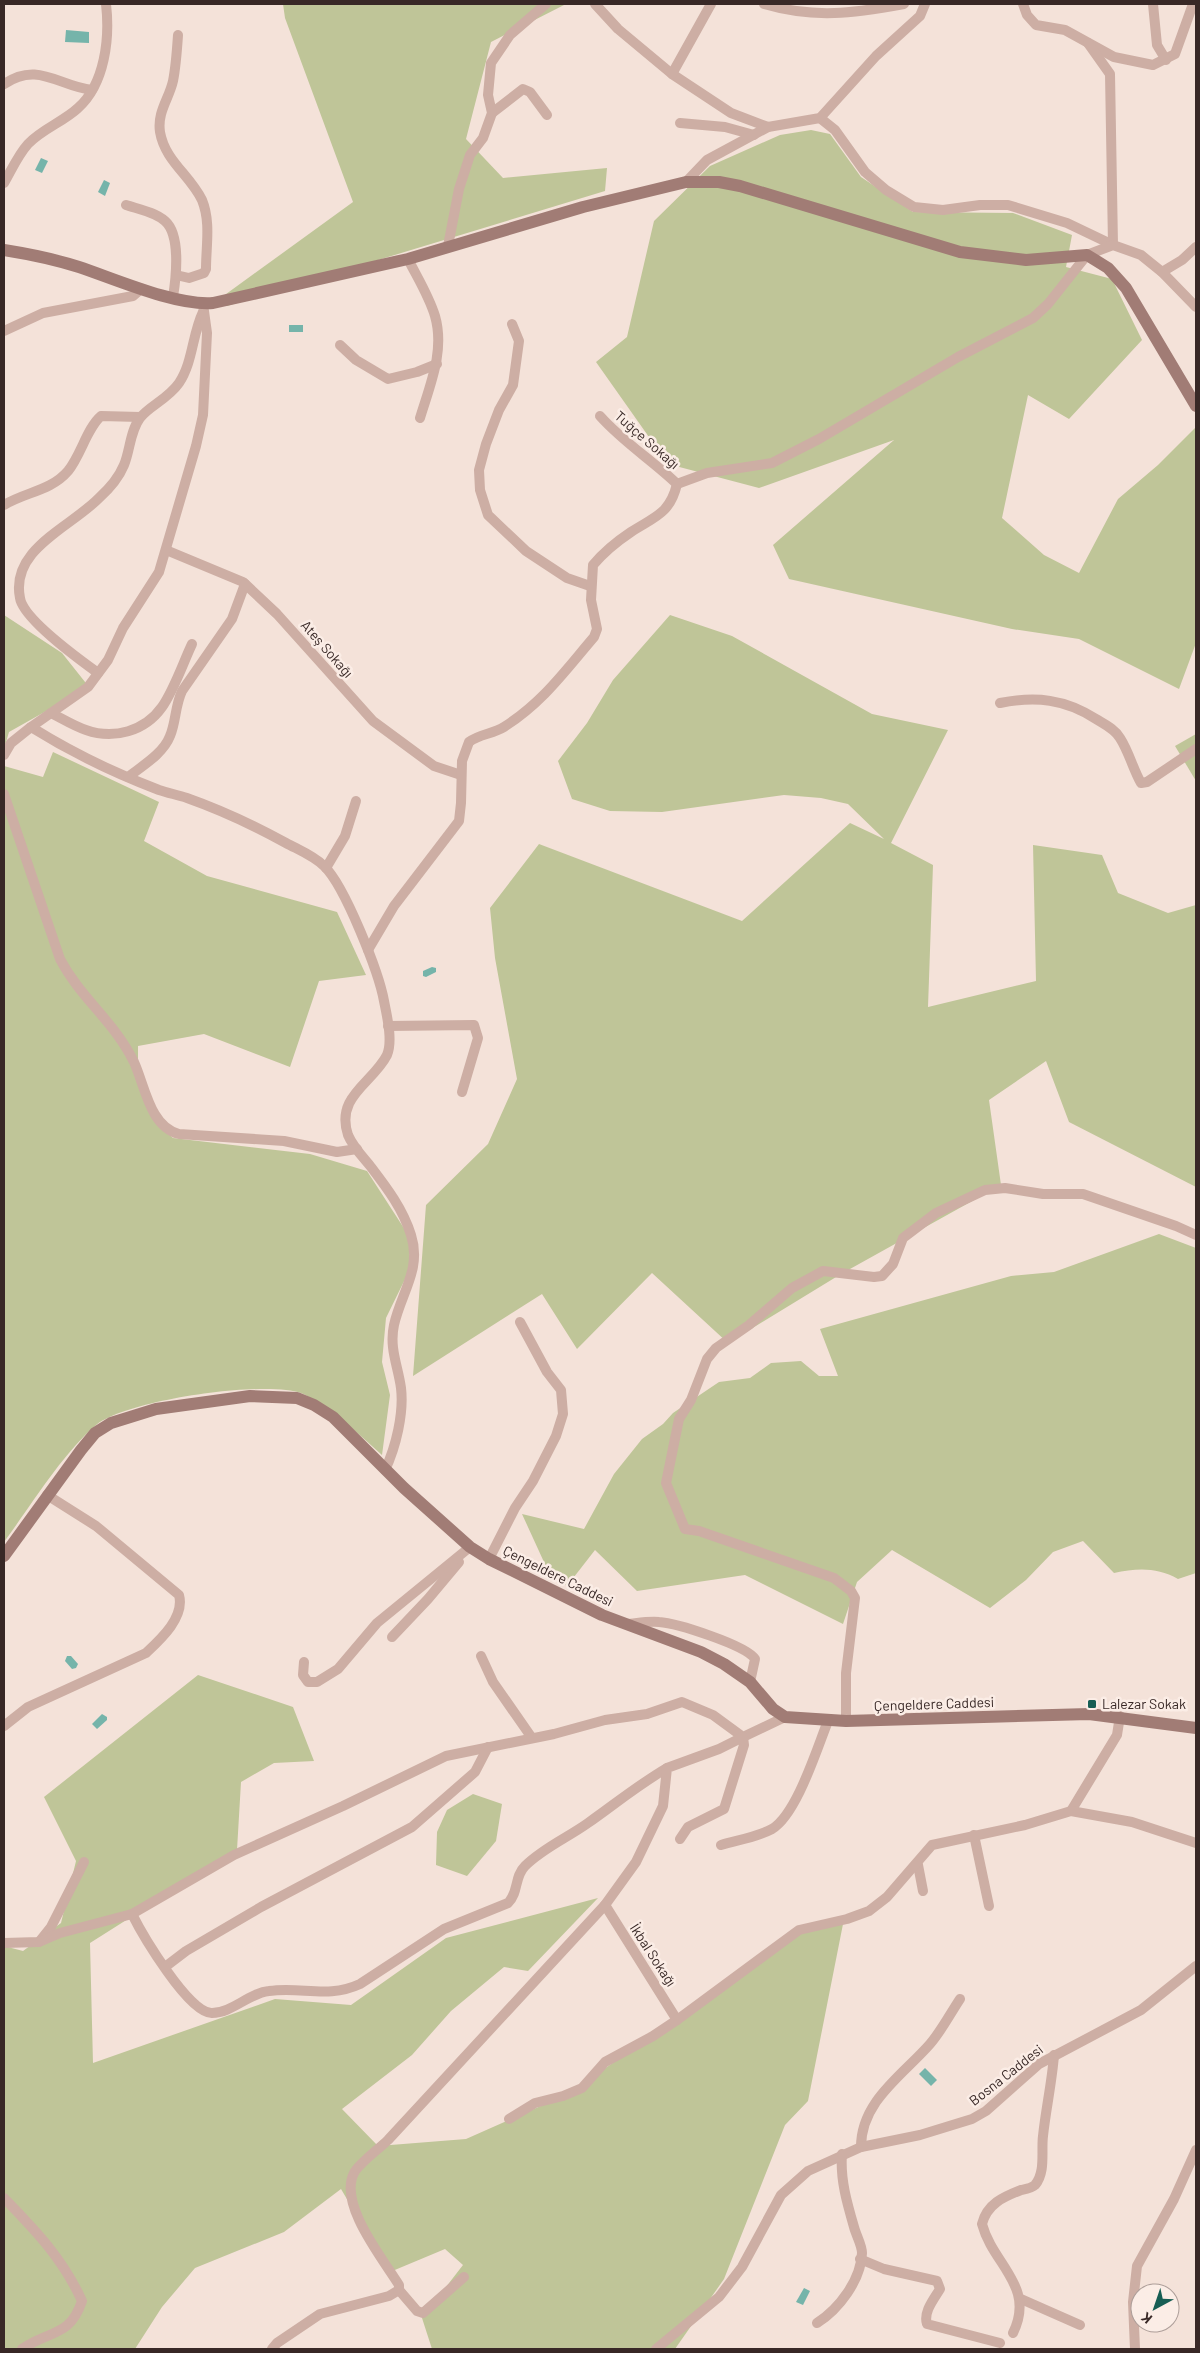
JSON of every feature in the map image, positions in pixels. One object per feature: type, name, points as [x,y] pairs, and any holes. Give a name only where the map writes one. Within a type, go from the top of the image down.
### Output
[{"type":"main road","points":[[4,250],[57,261],[203,308],[408,259],[583,206],[686,182],[719,182],[740,186],[868,226],[980,256],[1026,260],[1087,255],[1108,268],[1126,288],[1196,406]]},
{"type":"main road","name":"Çengeldere Caddesi","points":[[4,1556],[46,1495],[95,1433],[111,1423],[156,1409],[250,1396],[297,1398],[314,1405],[333,1417],[385,1470],[470,1548],[624,1624],[701,1652],[724,1664],[750,1682],[773,1709],[785,1717],[846,1721],[1089,1714],[1120,1716],[1196,1728]]},
{"type":"street","points":[[4,183],[28,145],[80,107],[92,90],[100,72],[106,41],[106,4]]},
{"type":"street","points":[[492,113],[488,96],[491,63],[510,35],[546,4]]},
{"type":"street","points":[[595,4],[618,29],[672,74],[731,114],[768,127]]},
{"type":"street","points":[[672,74],[711,4]]},
{"type":"street","points":[[764,4],[818,14],[845,14],[904,4]]},
{"type":"street","points":[[686,182],[707,160],[768,127],[820,118],[876,56],[920,16],[925,4]]},
{"type":"street","points":[[1023,4],[1027,15],[1036,25],[1064,30],[1114,57],[1153,65],[1175,54],[1193,4]]},
{"type":"street","points":[[1153,4],[1157,45],[1166,60]]},
{"type":"street","points":[[176,275],[189,278],[204,273],[206,269],[207,228],[202,202],[193,186],[170,159],[160,130],[161,111],[170,93],[174,76],[178,35]]},
{"type":"street","points":[[1088,43],[1110,74],[1113,244]]},
{"type":"street","points":[[4,84],[12,78],[44,74],[77,88],[92,90]]},
{"type":"street","points":[[448,246],[459,189],[470,155],[483,138],[492,113],[523,89],[530,92],[546,114]]},
{"type":"street","points":[[820,118],[835,130],[865,172],[886,190],[914,207],[943,210],[980,205],[1008,205],[1067,223],[1141,255],[1162,272],[1196,307]]},
{"type":"street","points":[[680,123],[725,127],[754,135]]},
{"type":"street","points":[[126,205],[158,217],[168,224],[175,246],[176,275],[173,297]]},
{"type":"street","points":[[368,950],[394,906],[459,822],[462,761],[468,742],[484,734],[502,729],[546,696],[594,637],[597,630],[590,586],[593,566],[602,554],[633,531],[652,522],[669,505],[677,484],[707,473],[772,462],[819,439],[942,366],[1034,318],[1048,304],[1087,255],[1113,244]]},
{"type":"street","points":[[1162,272],[1182,260],[1196,247]]},
{"type":"street","points":[[408,259],[435,316],[438,338],[437,364],[420,418]]},
{"type":"street","points":[[4,331],[43,313],[133,296],[141,289]]},
{"type":"street","points":[[98,674],[48,634],[26,610],[19,596],[20,574],[34,550],[88,509],[109,488],[124,466],[140,417],[167,396],[182,378],[190,360],[196,326],[203,308]]},
{"type":"street","points":[[4,755],[11,743],[88,687],[98,674],[159,572],[203,415],[207,333],[203,308]]},
{"type":"street","points":[[512,324],[519,341],[513,385],[499,410],[486,444],[479,470],[480,490],[488,515],[526,551],[567,578],[590,586]]},
{"type":"street","points":[[340,345],[356,360],[388,379],[417,372],[437,364]]},
{"type":"street","points":[[4,505],[58,481],[69,470],[85,445],[92,426],[101,416],[140,417]]},
{"type":"street","name":"Tuğçe Sokağı","points":[[600,416],[616,434],[660,468],[677,484]]},
{"type":"street","name":"Ateş Sokağı","points":[[166,550],[205,565],[245,584],[277,614],[373,721],[434,766],[462,776]]},
{"type":"street","points":[[128,777],[157,753],[167,742],[172,731],[176,703],[182,691],[232,619],[245,584]]},
{"type":"street","points":[[51,713],[87,730],[108,734],[126,734],[144,724],[162,707],[192,644]]},
{"type":"street","points":[[1000,703],[1041,698],[1065,703],[1089,714],[1108,726],[1119,736],[1141,783],[1147,782],[1196,749]]},
{"type":"street","points":[[31,727],[70,751],[128,777],[161,791],[187,798],[261,830],[314,858],[326,868],[339,887],[368,950],[384,999],[388,1026],[388,1053],[377,1070],[362,1083],[347,1109],[347,1130],[357,1150],[397,1202],[412,1236],[414,1251],[412,1276],[397,1313],[393,1332],[394,1357],[401,1390],[394,1446],[385,1470]]},
{"type":"street","points":[[4,794],[60,959],[74,984],[100,1011],[123,1041],[140,1076],[156,1117],[164,1128],[179,1134],[284,1141],[337,1152],[357,1150]]},
{"type":"street","points":[[326,868],[345,836],[356,801]]},
{"type":"street","points":[[388,1026],[474,1025],[478,1038],[462,1092]]},
{"type":"street","points":[[846,1721],[846,1673],[855,1598],[851,1592],[834,1578],[699,1531],[685,1529],[666,1483],[679,1418],[691,1400],[707,1359],[716,1348],[749,1325],[792,1288],[823,1271],[874,1277],[882,1276],[893,1264],[903,1238],[936,1213],[985,1190],[1005,1188],[1043,1194],[1083,1194],[1176,1226],[1196,1235]]},
{"type":"street","points":[[489,1559],[515,1508],[533,1481],[556,1436],[563,1414],[561,1390],[547,1372],[520,1322]]},
{"type":"street","points":[[4,1726],[28,1707],[146,1653],[160,1640],[175,1618],[181,1603],[179,1595],[96,1526],[46,1495]]},
{"type":"street","points":[[392,1637],[445,1581],[470,1548]]},
{"type":"street","points":[[304,1662],[303,1675],[308,1682],[316,1682],[325,1678],[338,1669],[377,1623],[470,1548]]},
{"type":"street","points":[[624,1624],[660,1622],[697,1631],[748,1652],[755,1658],[756,1664],[750,1682]]},
{"type":"street","points":[[480,1656],[493,1682],[532,1738]]},
{"type":"street","points":[[4,1943],[39,1942],[60,1933],[132,1914],[234,1855],[343,1806],[446,1756],[605,1720],[647,1714],[682,1702],[713,1715],[743,1737],[744,1745],[724,1809],[688,1827],[680,1839]]},
{"type":"street","points":[[1071,1811],[1117,1735],[1120,1716]]},
{"type":"street","points":[[132,1914],[152,1952],[192,2003],[211,2013],[268,1990],[345,1991],[360,1984],[444,1929],[508,1903],[514,1897],[518,1875],[525,1866],[542,1852],[588,1823],[632,1789],[667,1768],[719,1749],[785,1717]]},
{"type":"street","points":[[721,1845],[774,1828],[794,1804],[828,1721]]},
{"type":"street","points":[[165,1967],[186,1951],[261,1907],[412,1827],[475,1772],[488,1747]]},
{"type":"street","points":[[464,2277],[423,2314],[417,2311],[399,2290],[399,2285],[356,2213],[350,2190],[354,2172],[388,2140],[605,1905],[636,1862],[663,1806],[667,1768]]},
{"type":"street","points":[[509,2119],[535,2103],[563,2096],[582,2088],[605,2062],[654,2036],[799,1930],[847,1919],[869,1911],[887,1897],[918,1865],[921,1856],[932,1846],[974,1835],[1026,1825],[1071,1811],[1132,1822],[1196,1843]]},
{"type":"street","points":[[974,1835],[989,1906]]},
{"type":"street","points":[[39,1942],[51,1927],[84,1862]]},
{"type":"street","points":[[918,1865],[923,1891]]},
{"type":"street","name":"İkbal Sokağı","points":[[605,1905],[677,2020]]},
{"type":"street","name":"Bosna Caddesi","points":[[656,2349],[719,2297],[742,2266],[781,2195],[808,2171],[861,2147],[929,2133],[972,2119],[986,2111],[1024,2077],[1054,2055],[1141,2010],[1196,1966]]},
{"type":"street","points":[[861,2147],[865,2123],[880,2095],[938,2034],[960,1999]]},
{"type":"street","points":[[1013,2333],[1019,2322],[1021,2299],[1015,2284],[985,2236],[982,2224],[990,2206],[1002,2198],[1034,2186],[1038,2180],[1042,2168],[1043,2136],[1054,2055]]},
{"type":"street","points":[[1135,2349],[1133,2302],[1137,2266],[1174,2199],[1196,2150]]},
{"type":"street","points":[[817,2323],[832,2314],[849,2289],[862,2252],[844,2189],[842,2154]]},
{"type":"street","points":[[4,2198],[34,2229],[68,2271],[82,2301],[76,2318],[67,2327],[35,2340],[22,2349]]},
{"type":"street","points":[[860,2259],[884,2269],[937,2281],[940,2289],[930,2304],[925,2320],[926,2324],[1000,2344]]},
{"type":"street","points":[[272,2349],[277,2343],[320,2314],[390,2296],[399,2290]]},
{"type":"street","points":[[1021,2299],[1080,2325]]},
{"type":"green space","points":[[283,4],[566,4],[491,42],[466,139],[503,178],[607,168],[605,191],[227,306],[222,297],[353,202],[285,18]]},
{"type":"green space","points":[[811,130],[830,134],[861,177],[913,212],[1013,213],[1072,235],[1066,267],[1112,279],[1142,340],[1069,419],[1028,395],[1002,518],[1044,555],[1079,573],[1118,499],[1158,465],[1196,427],[1196,643],[1179,689],[1079,639],[1012,629],[789,579],[773,545],[894,440],[759,488],[668,464],[596,362],[627,337],[654,221],[710,166],[780,135]]},
{"type":"green space","points":[[4,615],[62,653],[89,687],[9,732],[4,749]]},
{"type":"green space","points":[[670,615],[732,636],[872,714],[948,730],[891,843],[933,865],[928,1007],[1036,981],[1033,845],[1102,855],[1118,893],[1168,913],[1196,905],[1196,1187],[1069,1122],[1046,1061],[989,1100],[1001,1185],[841,1274],[728,1343],[652,1273],[577,1349],[542,1294],[413,1376],[426,1205],[488,1144],[517,1079],[495,958],[490,908],[539,844],[742,921],[850,823],[884,839],[848,804],[821,798],[784,795],[662,812],[610,811],[572,799],[558,761],[587,723],[613,680]]},
{"type":"green space","points":[[1196,734],[1196,781],[1175,746]]},
{"type":"green space","points":[[53,752],[159,802],[144,841],[207,876],[337,912],[366,975],[319,981],[290,1067],[204,1034],[138,1046],[138,1075],[162,1128],[173,1138],[310,1154],[367,1171],[409,1236],[410,1269],[386,1318],[382,1362],[390,1395],[382,1455],[335,1415],[301,1393],[258,1389],[195,1395],[163,1401],[134,1408],[95,1426],[59,1465],[4,1542],[4,766],[43,777]]},
{"type":"green space","points":[[1159,1234],[1196,1248],[1196,1573],[1178,1579],[1162,1572],[1147,1570],[1114,1573],[1083,1541],[1053,1552],[1026,1580],[990,1608],[892,1550],[857,1582],[843,1624],[745,1575],[637,1591],[595,1550],[567,1586],[549,1573],[522,1514],[584,1529],[614,1474],[642,1439],[663,1424],[673,1413],[719,1382],[750,1378],[771,1363],[801,1361],[819,1376],[838,1376],[820,1329],[1011,1276],[1054,1272]]},
{"type":"green space","points":[[198,1675],[293,1707],[314,1761],[274,1763],[241,1782],[237,1850],[90,1943],[93,2063],[275,1999],[351,2005],[446,1938],[598,1898],[528,1971],[504,1967],[451,2011],[412,2055],[342,2109],[378,2146],[466,2139],[570,2093],[796,1934],[844,1919],[808,2101],[785,2125],[724,2279],[675,2349],[432,2349],[422,2318],[463,2265],[445,2249],[390,2272],[341,2189],[284,2232],[195,2268],[162,2307],[135,2349],[4,2349],[4,1946],[23,1951],[61,1923],[76,1861],[44,1797]]},
{"type":"green space","points":[[473,1794],[502,1804],[496,1841],[467,1876],[436,1865],[437,1832],[447,1810]]},
{"type":"water","points":[[66,30],[89,32],[89,43],[65,42]]},
{"type":"water","points":[[41,158],[48,161],[42,173],[35,170]]},
{"type":"water","points":[[104,180],[110,183],[105,196],[98,192]]},
{"type":"water","points":[[289,325],[303,325],[303,332],[289,332]]},
{"type":"water","points":[[432,967],[436,968],[436,972],[426,977],[423,976],[423,971]]},
{"type":"water","points":[[67,1656],[71,1656],[78,1664],[76,1668],[72,1669],[65,1661]]},
{"type":"water","points":[[102,1714],[107,1717],[107,1720],[97,1729],[92,1724]]},
{"type":"water","points":[[925,2068],[937,2080],[931,2086],[919,2074]]},
{"type":"water","points":[[804,2288],[810,2291],[803,2305],[796,2302]]},
{"type":"place","name":"Lalezar Sokak","points":[[1092,1704]]}]
